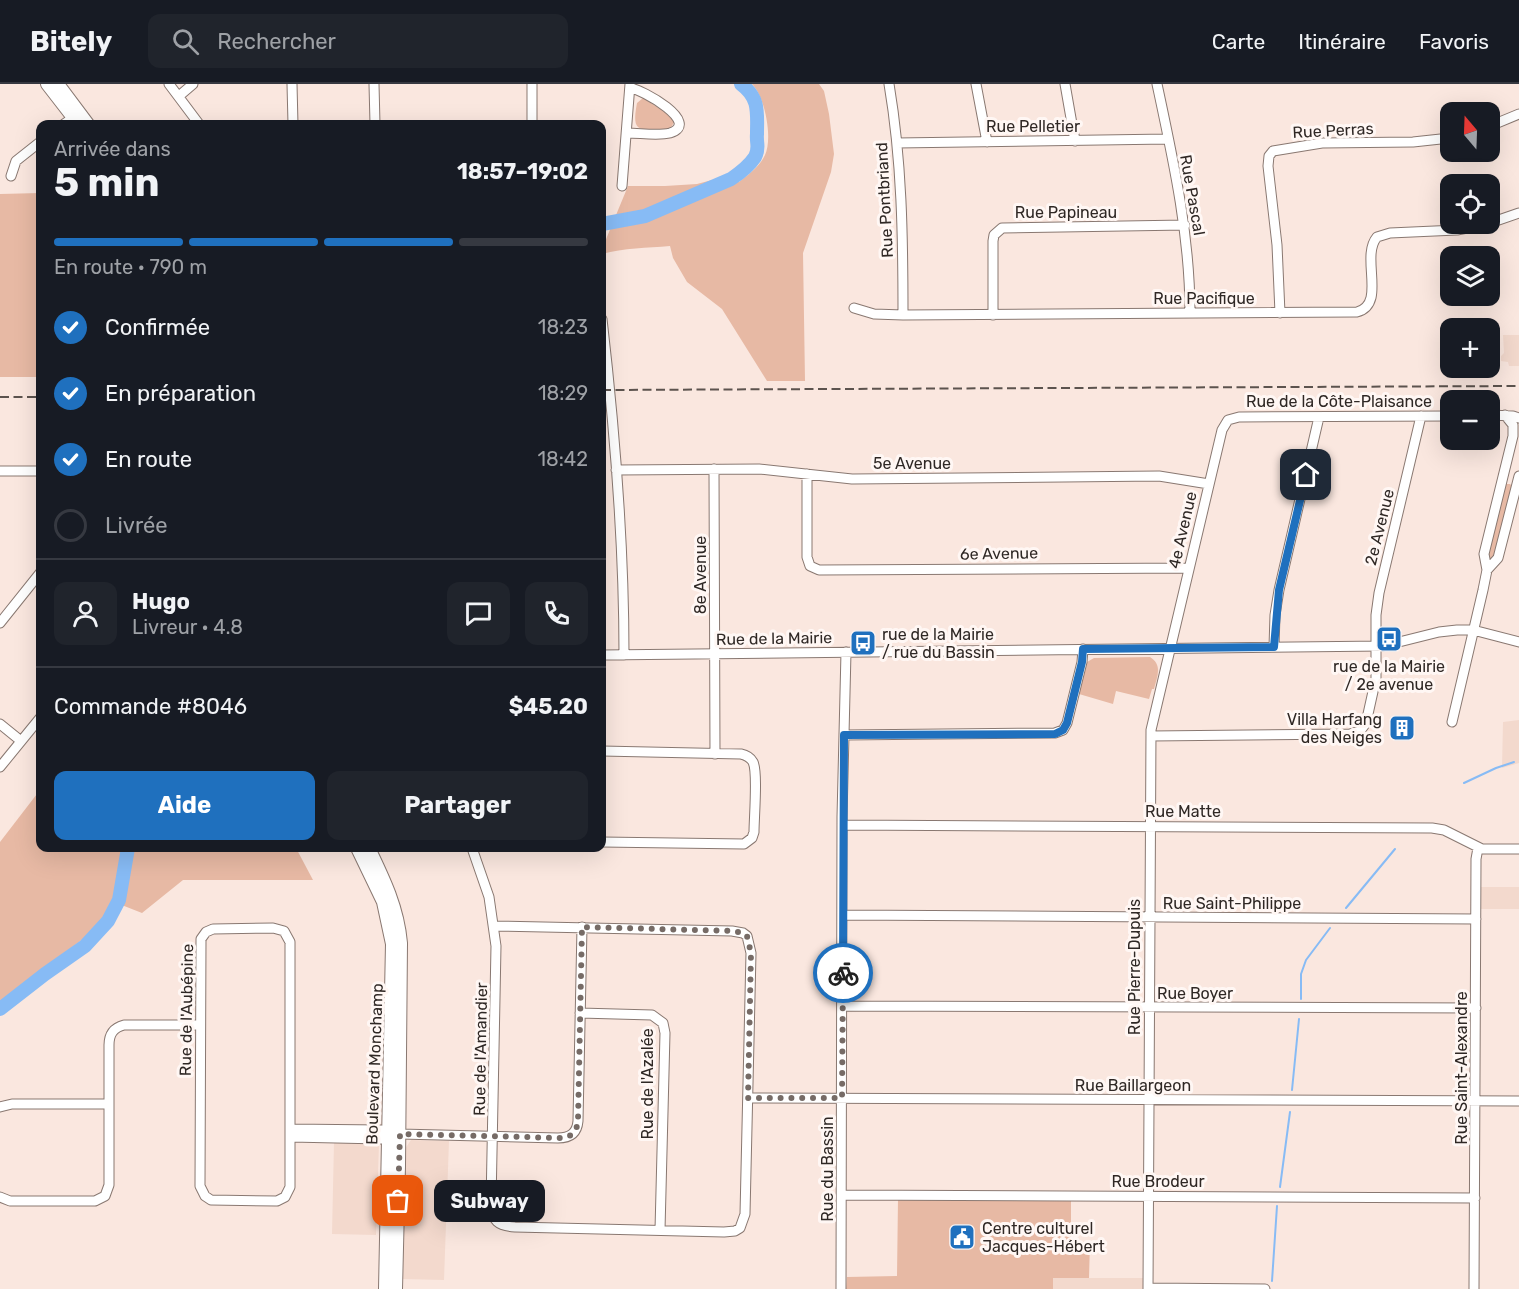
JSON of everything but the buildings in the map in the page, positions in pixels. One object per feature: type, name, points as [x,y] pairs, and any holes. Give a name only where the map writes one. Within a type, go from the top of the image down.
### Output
[{"type":"street","points":[[169,84],[196,120]]},
{"type":"street","points":[[179,96],[193,84]]},
{"type":"street","points":[[292,84],[292,120]]},
{"type":"street","points":[[374,84],[375,120]]},
{"type":"street","points":[[532,84],[532,120]]},
{"type":"street","name":"Rue Pontbriand","points":[[889,84],[902,203],[903,315]]},
{"type":"street","points":[[976,84],[987,141]]},
{"type":"street","points":[[1065,84],[1076,141]]},
{"type":"street","name":"Rue Pascal","points":[[1157,84],[1185,225],[1190,313]]},
{"type":"street","points":[[56,86],[74,120]]},
{"type":"street","points":[[622,186],[630,86],[640,90],[678,117],[676,128],[670,133],[627,133]]},
{"type":"street","points":[[1500,122],[1519,114]]},
{"type":"street","name":"Rue Pelletier","points":[[897,143],[1168,139]]},
{"type":"street","name":"Rue Perras","points":[[1280,313],[1277,245],[1268,166],[1269,156],[1273,151],[1322,143],[1413,142],[1440,139]]},
{"type":"street","points":[[11,176],[16,161],[36,145]]},
{"type":"street","name":"Rue Pacifique","points":[[1500,219],[1519,213]]},
{"type":"street","name":"Rue Papineau","points":[[993,315],[993,241],[997,232],[1002,228],[1185,225]]},
{"type":"street","name":"Rue Pacifique","points":[[854,308],[874,314],[903,315],[1361,311],[1367,308],[1372,295],[1371,246],[1380,236],[1390,233],[1440,231]]},
{"type":"street","points":[[606,362],[624,573],[624,655]]},
{"type":"street","points":[[1500,415],[1519,418]]},
{"type":"street","points":[[1452,723],[1487,570],[1484,554],[1504,477],[1512,461],[1514,430],[1505,415]]},
{"type":"street","name":"2e Avenue","points":[[1151,736],[1357,732],[1366,723],[1375,684],[1376,610],[1380,587],[1421,416]]},
{"type":"street","name":"Rue de la Côte-Plaisance","points":[[1228,420],[1239,417],[1440,416]]},
{"type":"street","points":[[1274,647],[1279,590],[1319,417]]},
{"type":"street","name":"4e Avenue","points":[[1170,648],[1220,435],[1228,420]]},
{"type":"street","name":"8e Avenue","points":[[714,469],[715,754]]},
{"type":"street","name":"5e Avenue","points":[[616,470],[759,469],[852,478],[1159,476],[1209,484]]},
{"type":"street","points":[[0,471],[36,471]]},
{"type":"street","name":"6e Avenue","points":[[807,474],[807,552],[810,566],[825,570],[1189,567]]},
{"type":"street","points":[[1487,570],[1498,558],[1519,479],[1504,477]]},
{"type":"street","points":[[0,624],[36,578]]},
{"type":"street","name":"Rue de la Mairie","points":[[606,655],[1388,646],[1445,630],[1473,630],[1519,642]]},
{"type":"street","name":"Rue Pierre-Dupuis","points":[[1148,1289],[1151,736],[1170,648]]},
{"type":"street","points":[[844,735],[1055,734],[1063,730],[1067,723],[1083,649]]},
{"type":"street","name":"Rue du Bassin","points":[[841,1289],[846,652]]},
{"type":"street","points":[[0,767],[36,723]]},
{"type":"street","points":[[0,724],[21,741]]},
{"type":"street","points":[[606,751],[746,755],[754,765],[754,832],[752,838],[747,842],[740,845],[606,842]]},
{"type":"street","name":"Rue Matte","points":[[843,825],[1439,828],[1478,848],[1519,849]]},
{"type":"street","name":"Rue Saint-Alexandre","points":[[1474,1289],[1478,848]]},
{"type":"street","name":"Boulevard Monchamp","points":[[359,852],[383,902],[392,944],[392,1134],[396,1289]]},
{"type":"street","name":"Boulevard Monchamp","points":[[371,852],[391,896],[398,918],[401,941],[385,1289]]},
{"type":"street","name":"Rue de l'Amandier","points":[[473,852],[486,886],[495,926],[497,970],[491,1204],[492,1216],[496,1222],[510,1227],[731,1232],[741,1228],[745,1214],[748,1098]]},
{"type":"street","name":"Rue Saint-Philippe","points":[[843,915],[1476,919]]},
{"type":"street","points":[[495,926],[743,933],[747,936],[751,953],[748,1098]]},
{"type":"street","points":[[291,1133],[568,1137],[575,1131],[578,1121],[582,927]]},
{"type":"street","name":"Rue de l'Aubépine","points":[[273,928],[284,931],[288,936],[290,946],[291,1133],[290,1187],[282,1199],[276,1201],[216,1201],[205,1196],[200,1186],[200,949],[203,935],[208,930],[273,928]]},
{"type":"street","name":"Rue Boyer","points":[[843,1006],[1476,1008]]},
{"type":"street","name":"Rue de l'Azalée","points":[[580,1013],[652,1015],[663,1023],[665,1033],[660,1230]]},
{"type":"street","points":[[0,1197],[10,1201],[95,1201],[105,1196],[109,1185],[109,1037],[113,1030],[124,1025],[200,1025]]},
{"type":"street","name":"Rue Baillargeon","points":[[748,1098],[1519,1101]]},
{"type":"street","points":[[0,1107],[12,1104],[109,1104]]},
{"type":"street","name":"Rue Brodeur","points":[[842,1195],[1475,1198]]},
{"type":"street","points":[[1148,1289],[1265,1289]]},
{"type":"shaded area","points":[[752,84],[819,84],[824,91],[829,114],[834,154],[831,172],[803,253],[805,381],[767,381],[722,309],[687,282],[673,258],[670,246],[627,249],[606,253],[606,239],[628,186],[697,184],[712,180],[739,182],[757,167],[767,148],[768,128],[757,90]]},
{"type":"shaded area","points":[[643,98],[671,116],[674,122],[671,127],[652,130],[636,125],[637,103]]},
{"type":"shaded area","points":[[36,193],[36,377],[0,377],[0,194]]},
{"type":"shaded area","points":[[1503,335],[1519,335],[1519,366],[1509,366],[1508,362],[1501,361],[1504,353]]},
{"type":"shaded area","points":[[1505,484],[1512,486],[1496,557],[1490,560],[1487,553]]},
{"type":"shaded area","points":[[1150,657],[1157,664],[1158,672],[1149,699],[1116,691],[1113,704],[1079,694],[1087,662],[1094,658]]},
{"type":"shaded area","points":[[1519,720],[1519,763],[1502,768],[1503,722]]},
{"type":"shaded area","points":[[36,795],[36,852],[298,852],[313,880],[183,880],[142,913],[114,902],[100,926],[0,1002],[0,842]]},
{"type":"shaded area","points":[[1480,887],[1519,887],[1519,909],[1480,909]]},
{"type":"shaded area","points":[[411,1140],[449,1141],[444,1280],[403,1279],[401,1276],[405,1149]]},
{"type":"shaded area","points":[[334,1142],[379,1144],[376,1235],[332,1234]]},
{"type":"shaded area","points":[[898,1199],[1071,1199],[1071,1241],[1090,1242],[1089,1278],[1053,1278],[1053,1289],[846,1289],[847,1277],[897,1276]]},
{"type":"shaded area","points":[[1053,1278],[1143,1278],[1143,1289],[1053,1289]]},
{"type":"waterway","points":[[606,223],[645,216],[731,179],[747,166],[757,151],[757,113],[752,95],[741,84]]},
{"type":"waterway","points":[[1464,783],[1514,762]]},
{"type":"waterway","points":[[1346,908],[1395,849]]},
{"type":"waterway","points":[[0,1009],[85,946],[108,921],[119,900],[127,852]]},
{"type":"waterway","points":[[1301,999],[1301,974],[1306,960],[1330,928]]},
{"type":"waterway","points":[[1292,1090],[1299,1019]]},
{"type":"waterway","points":[[1280,1187],[1290,1112]]},
{"type":"waterway","points":[[1272,1281],[1277,1206]]},
{"type":"railway","points":[[606,390],[1519,386]]},
{"type":"railway","points":[[0,397],[36,397]]},
{"type":"way so far","points":[[398,1201],[400,1134],[563,1138],[575,1131],[578,1121],[582,927],[737,931],[747,936],[751,946],[748,1098],[842,1098],[843,973]]},
{"type":"place","name":"rue de la Mairie / 2e avenue","points":[[1389,639]]},
{"type":"place","name":"rue de la Mairie / rue du Bassin","points":[[863,643]]},
{"type":"place","name":"Villa Harfang des Neiges","points":[[1402,728]]},
{"type":"place","name":"Subway","points":[[398,1201]]},
{"type":"place","name":"Centre culturel Jacques-Hébert","points":[[962,1237]]},
{"type":"route","points":[[843,973],[844,735],[1055,734],[1066,727],[1083,649],[1274,647],[1275,615],[1279,590],[1306,475]]}]
